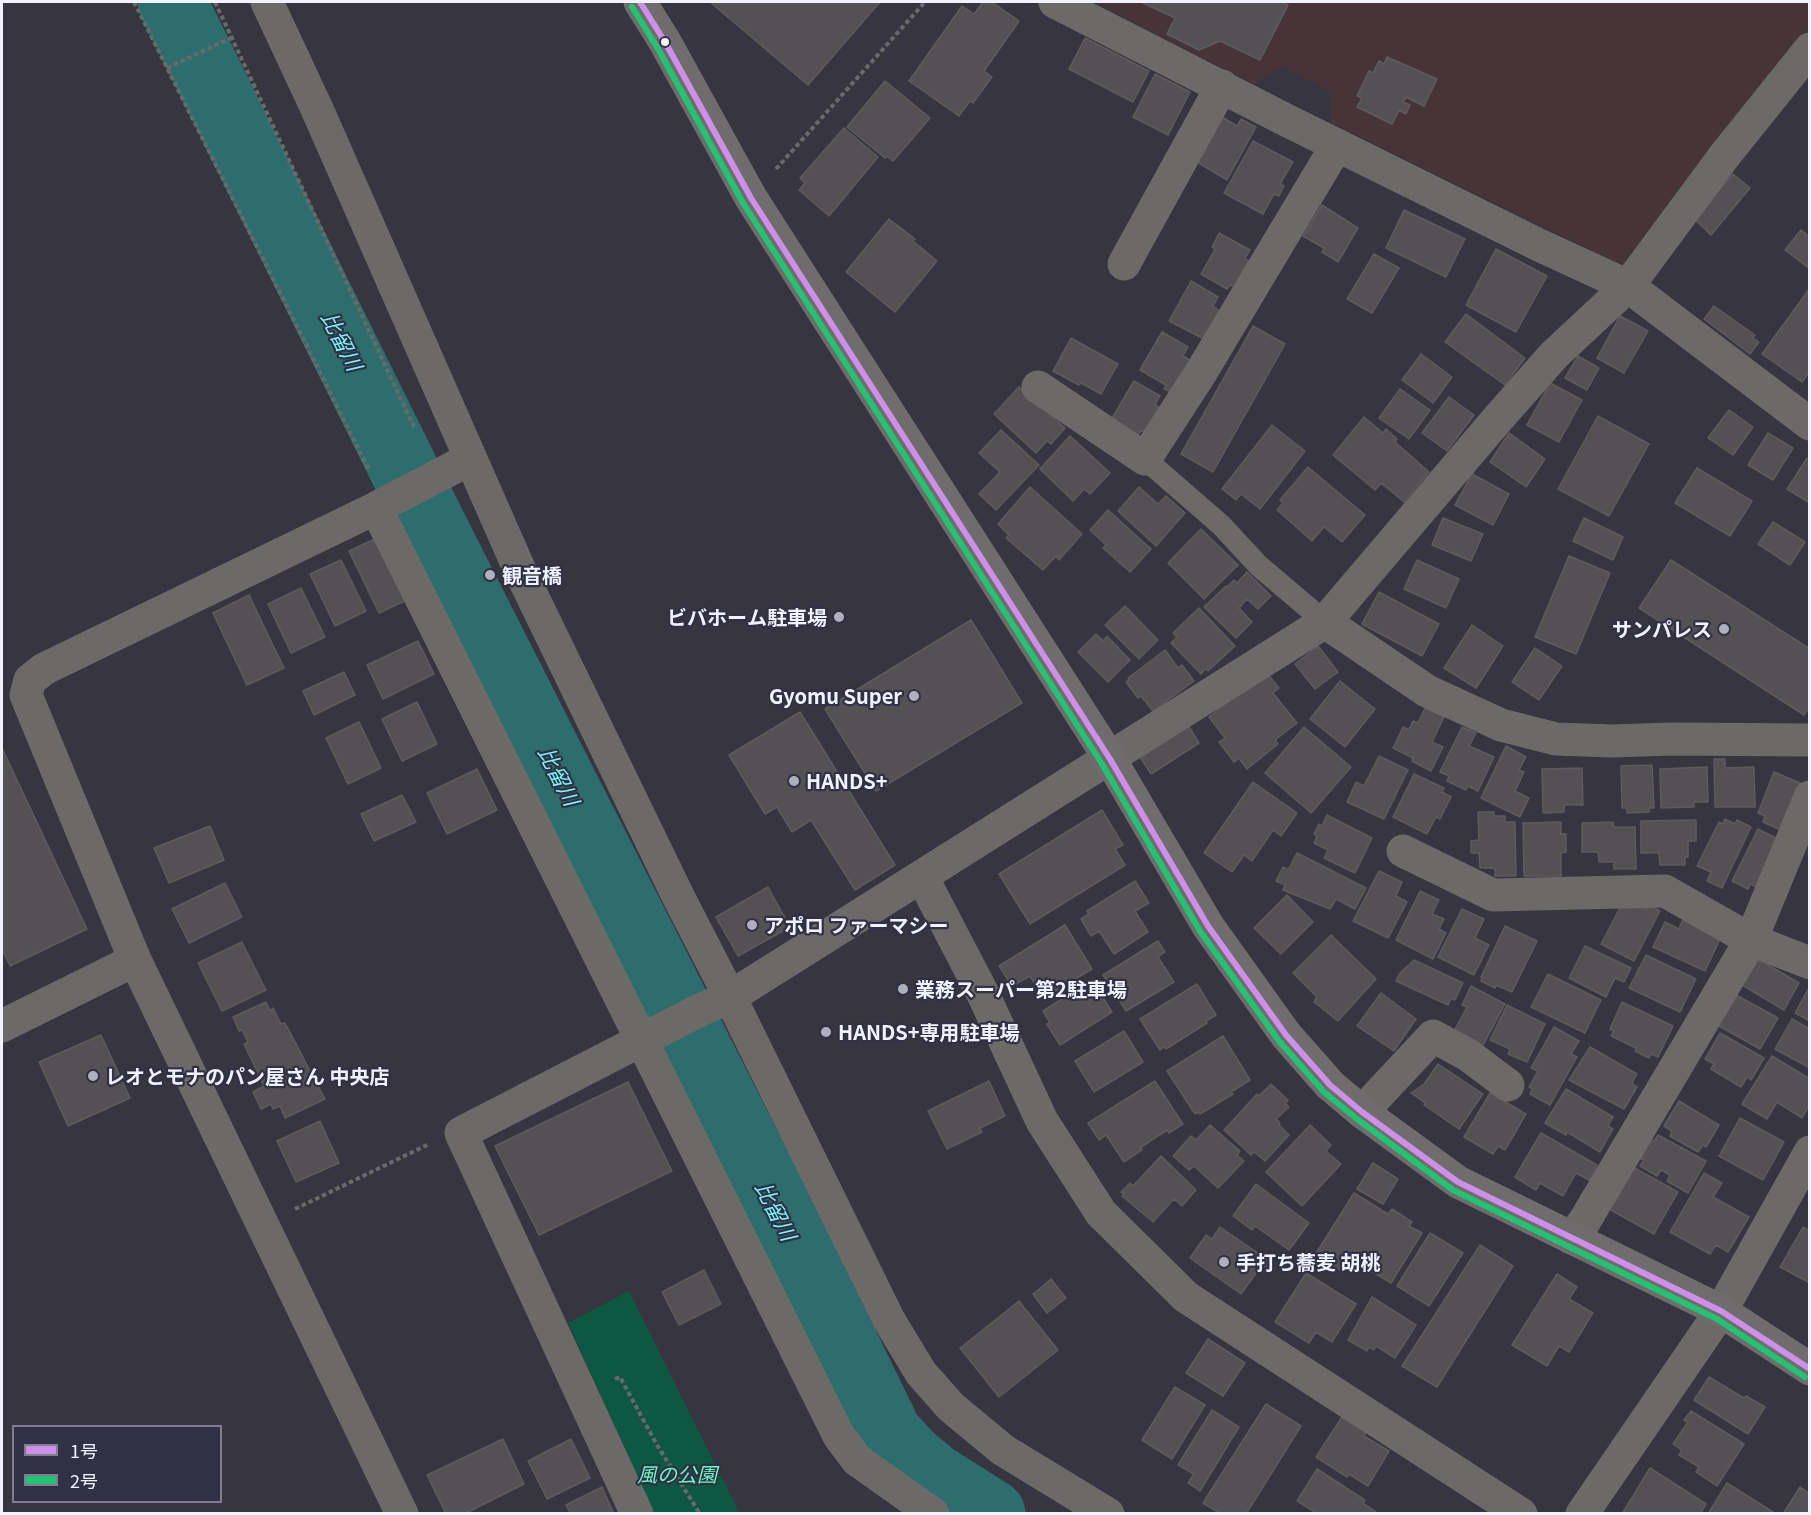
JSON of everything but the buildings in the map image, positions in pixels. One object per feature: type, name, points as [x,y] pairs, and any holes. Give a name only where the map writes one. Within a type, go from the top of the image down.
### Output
[{"type":"street","points":[[267,2],[317,109],[521,573],[679,898],[889,1320],[921,1373],[951,1407],[1003,1450],[1108,1514]]},
{"type":"street","points":[[640,2],[665,42],[751,198],[1110,759],[1208,926],[1286,1035],[1330,1085],[1392,1135],[1458,1182],[1721,1311],[1809,1369]]},
{"type":"street","points":[[1055,2],[1337,145],[1539,245],[1628,286],[1809,424]]},
{"type":"street","points":[[637,1514],[460,1133],[699,1010],[730,997],[1325,622],[1554,355],[1628,286],[1725,155],[1809,49]]},
{"type":"street","points":[[1124,264],[1221,86]]},
{"type":"street","points":[[1038,387],[1145,459],[1200,374],[1337,145]]},
{"type":"street","points":[[402,1514],[135,960],[26,695],[30,680],[44,669],[470,459]]},
{"type":"street","points":[[387,501],[652,1035],[839,1436],[856,1460],[933,1514]]},
{"type":"street","points":[[1325,622],[1427,691],[1502,726],[1556,740],[1809,740]]},
{"type":"street","points":[[1571,1238],[1584,1222],[1751,940],[1809,797]]},
{"type":"street","points":[[1403,851],[1493,895],[1665,891],[1751,940],[1809,963]]},
{"type":"street","points":[[922,877],[983,994],[1042,1121],[1101,1213],[1186,1298],[1521,1514]]},
{"type":"street","points":[[2,1026],[135,960]]},
{"type":"street","points":[[1362,1112],[1433,1036],[1468,1055],[1508,1085]]},
{"type":"street","points":[[1582,1514],[1721,1311],[1809,1152]]},
{"type":"lane","points":[[1145,459],[1221,525],[1259,566],[1325,622]]},
{"type":"path","points":[[134,2],[387,501]]},
{"type":"path","points":[[214,2],[423,447],[421,457],[432,478]]},
{"type":"path","points":[[751,198],[925,2]]},
{"type":"path","points":[[167,68],[231,38]]},
{"type":"path","points":[[262,1225],[446,1135],[460,1133]]},
{"type":"path","points":[[583,1395],[620,1377],[657,1445],[700,1514]]},
{"type":"shaded area","points":[[1094,2],[1809,2],[1810,27],[1631,270],[1331,123],[1329,91],[1283,67],[1254,84]]},
{"type":"green space","name":"風の公園","points":[[629,1291],[741,1513],[654,1513],[568,1323]]},
{"type":"waterway","name":"比留川","points":[[172,2],[430,522],[775,1202],[888,1434],[910,1458],[934,1478],[991,1514]]},
{"type":"transit line","name":"1号","points":[[640,2],[665,42],[751,198],[1110,759],[1208,926],[1286,1035],[1330,1085],[1362,1112],[1458,1182],[1721,1311],[1810,1369]]},
{"type":"transit line","name":"2号","points":[[632,7],[657,47],[743,203],[1102,764],[1200,931],[1279,1041],[1324,1092],[1453,1190],[1717,1319],[1805,1377]]},
{"type":"place","name":"観音橋","points":[[490,575]]},
{"type":"place","name":"ビバホーム駐車場","points":[[839,617]]},
{"type":"place","name":"サンパレス","points":[[1724,629]]},
{"type":"place","name":"Gyomu Super","points":[[914,696]]},
{"type":"place","name":"HANDS+","points":[[794,781]]},
{"type":"place","name":"アポロ ファーマシー","points":[[752,925]]},
{"type":"place","name":"業務スーパー第2駐車場","points":[[903,989]]},
{"type":"place","name":"HANDS+専用駐車場","points":[[826,1032]]},
{"type":"place","name":"レオとモナのパン屋さん 中央店","points":[[93,1076]]},
{"type":"place","name":"手打ち蕎麦 胡桃","points":[[1224,1262]]}]
